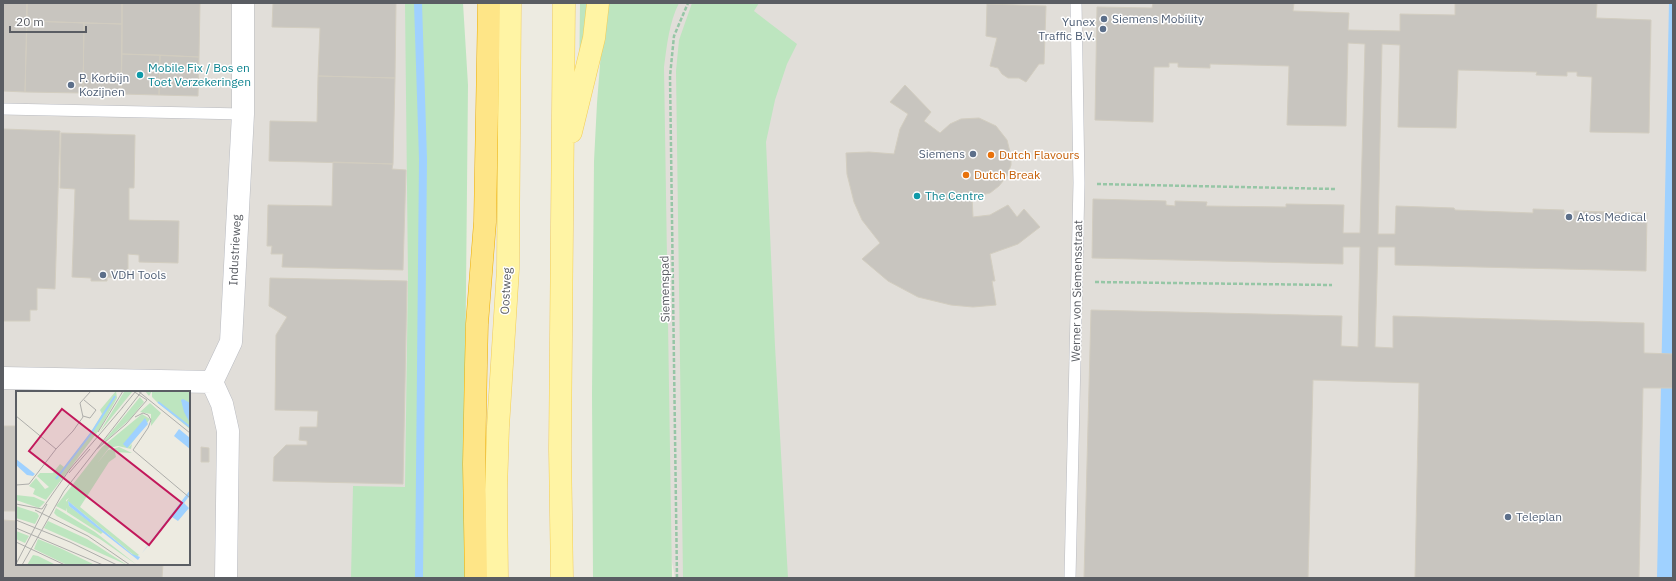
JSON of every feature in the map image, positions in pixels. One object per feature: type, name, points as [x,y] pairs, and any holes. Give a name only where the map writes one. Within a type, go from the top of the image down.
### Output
[{"type":"highway","points":[[476,578],[474,464],[476,365],[486,209],[487,7]]},
{"type":"main road","name":"Oostweg","points":[[497,578],[496,490],[498,428],[508,269],[510,3]]},
{"type":"main road","points":[[562,578],[560,449],[564,3]]},
{"type":"main road","points":[[562,168],[594,38],[598,3]]},
{"type":"street","name":"Industrieweg","points":[[212,382],[224,360],[231,342],[242,114],[243,3]]},
{"type":"street","points":[[3,378],[212,382],[222,404],[228,431],[226,578]]},
{"type":"lane","name":"Werner von Siemensstraat","points":[[1070,578],[1079,183],[1076,3]]},
{"type":"lane","points":[[3,109],[242,114]]},
{"type":"path","name":"Siemenspad","points":[[677,578],[670,76],[674,36],[688,3]]},
{"type":"path","points":[[1079,183],[1335,189]]},
{"type":"path","points":[[1077,282],[1332,285]]},
{"type":"shaded area","points":[[3,3],[427,3],[414,578],[3,578]]},
{"type":"shaded area","points":[[653,3],[1673,3],[1673,578],[675,578],[648,433]]},
{"type":"green space","points":[[405,3],[463,3],[468,85],[465,393],[467,578],[351,578],[353,486],[405,487],[408,278]]},
{"type":"green space","points":[[580,3],[589,3],[579,88]]},
{"type":"green space","points":[[608,3],[679,3],[667,42],[664,67],[672,578],[593,578],[592,394],[594,161],[601,52]]},
{"type":"green space","points":[[692,3],[759,3],[754,11],[797,44],[787,64],[775,100],[766,142],[775,346],[788,578],[683,578],[676,71],[679,40]]},
{"type":"water","points":[[1669,3],[1673,3],[1672,578],[1657,578]]},
{"type":"building","points":[[3,3],[27,3],[25,92],[3,91]]},
{"type":"building","points":[[27,3],[122,3],[122,24],[27,21]]},
{"type":"building","points":[[122,3],[200,3],[199,57],[122,54]]},
{"type":"building","points":[[273,3],[396,3],[395,78],[318,76],[320,28],[272,27]]},
{"type":"building","points":[[1153,3],[1294,3],[1293,11],[1349,13],[1348,30],[1400,31],[1400,14],[1455,15],[1455,3],[1597,3],[1596,18],[1651,20],[1649,133],[1590,132],[1592,77],[1577,76],[1577,72],[1567,72],[1567,76],[1536,75],[1537,72],[1458,70],[1456,128],[1398,127],[1400,45],[1382,44],[1378,234],[1395,234],[1396,206],[1533,213],[1533,209],[1564,210],[1564,214],[1574,215],[1574,211],[1647,213],[1646,271],[1395,265],[1395,247],[1378,247],[1375,347],[1393,348],[1393,316],[1644,323],[1644,353],[1673,354],[1673,388],[1643,388],[1639,578],[1415,578],[1419,383],[1313,380],[1308,578],[1084,578],[1091,310],[1342,316],[1341,346],[1358,347],[1360,247],[1343,247],[1343,264],[1092,258],[1093,199],[1166,201],[1166,205],[1175,206],[1175,201],[1207,202],[1206,206],[1286,207],[1286,204],[1344,205],[1343,233],[1360,233],[1365,44],[1348,43],[1346,126],[1287,125],[1289,66],[1210,64],[1210,68],[1178,67],[1178,63],[1169,63],[1169,67],[1154,67],[1153,122],[1095,120],[1097,7],[1152,8]]},
{"type":"building","points":[[987,4],[1046,6],[1044,64],[1039,64],[1026,82],[1019,78],[1008,78],[1002,74],[998,68],[990,66],[997,38],[986,36]]},
{"type":"building","points":[[27,21],[84,23],[83,93],[25,92]]},
{"type":"building","points":[[84,23],[122,24],[121,94],[83,93]]},
{"type":"building","name":"Mobile Fix / Bos en Toet Verzekeringen","points":[[122,54],[160,55],[159,95],[121,94]]},
{"type":"building","points":[[160,55],[199,57],[198,96],[159,95]]},
{"type":"building","points":[[318,76],[395,78],[393,164],[269,161],[270,121],[317,122]]},
{"type":"building","name":"The Centre","points":[[905,85],[931,112],[924,121],[940,133],[950,124],[961,119],[979,118],[996,126],[1007,140],[1011,156],[1011,165],[1007,176],[999,186],[990,193],[972,197],[973,217],[990,215],[1008,205],[1017,217],[1024,209],[1040,227],[1018,244],[990,254],[995,281],[992,281],[996,305],[973,307],[951,305],[918,297],[888,281],[862,259],[880,243],[862,220],[854,202],[847,174],[846,153],[869,152],[894,154],[900,129],[908,114],[890,102]]},
{"type":"building","points":[[3,129],[60,131],[55,289],[37,288],[37,310],[30,310],[30,321],[3,321]]},
{"type":"building","points":[[61,133],[135,135],[134,188],[129,188],[129,220],[179,221],[178,263],[139,262],[139,255],[128,254],[128,279],[107,277],[107,281],[91,281],[91,278],[72,277],[75,189],[60,188]]},
{"type":"building","points":[[333,162],[393,164],[392,169],[406,170],[403,270],[282,267],[283,254],[271,254],[272,246],[267,246],[268,205],[332,206]]},
{"type":"building","points":[[270,278],[407,281],[403,484],[273,481],[274,457],[286,445],[307,445],[307,441],[299,440],[300,427],[317,427],[318,411],[275,410],[276,335],[287,317],[269,306]]},
{"type":"building","points":[[3,426],[16,426],[16,511],[3,511]]},
{"type":"building","points":[[201,447],[209,448],[209,462],[201,462]]},
{"type":"building","points":[[3,520],[16,521],[16,565],[163,565],[162,578],[3,578]]},
{"type":"waterway","points":[[418,3],[423,159],[419,578]]},
{"type":"place","name":"Siemens Mobility","points":[[1104,19]]},
{"type":"place","name":"Yunex Traffic B.V.","points":[[1103,29]]},
{"type":"place","name":"Mobile Fix / Bos en Toet Verzekeringen","points":[[140,75]]},
{"type":"place","name":"P. Korbijn Kozijnen","points":[[71,85]]},
{"type":"place","name":"Siemens","points":[[973,154]]},
{"type":"place","name":"Dutch Flavours","points":[[991,155]]},
{"type":"place","name":"Dutch Break","points":[[966,175]]},
{"type":"place","name":"The Centre","points":[[917,196]]},
{"type":"place","name":"Atos Medical","points":[[1569,217]]},
{"type":"place","name":"VDH Tools","points":[[103,275]]},
{"type":"place","name":"Teleplan","points":[[1508,517]]}]
